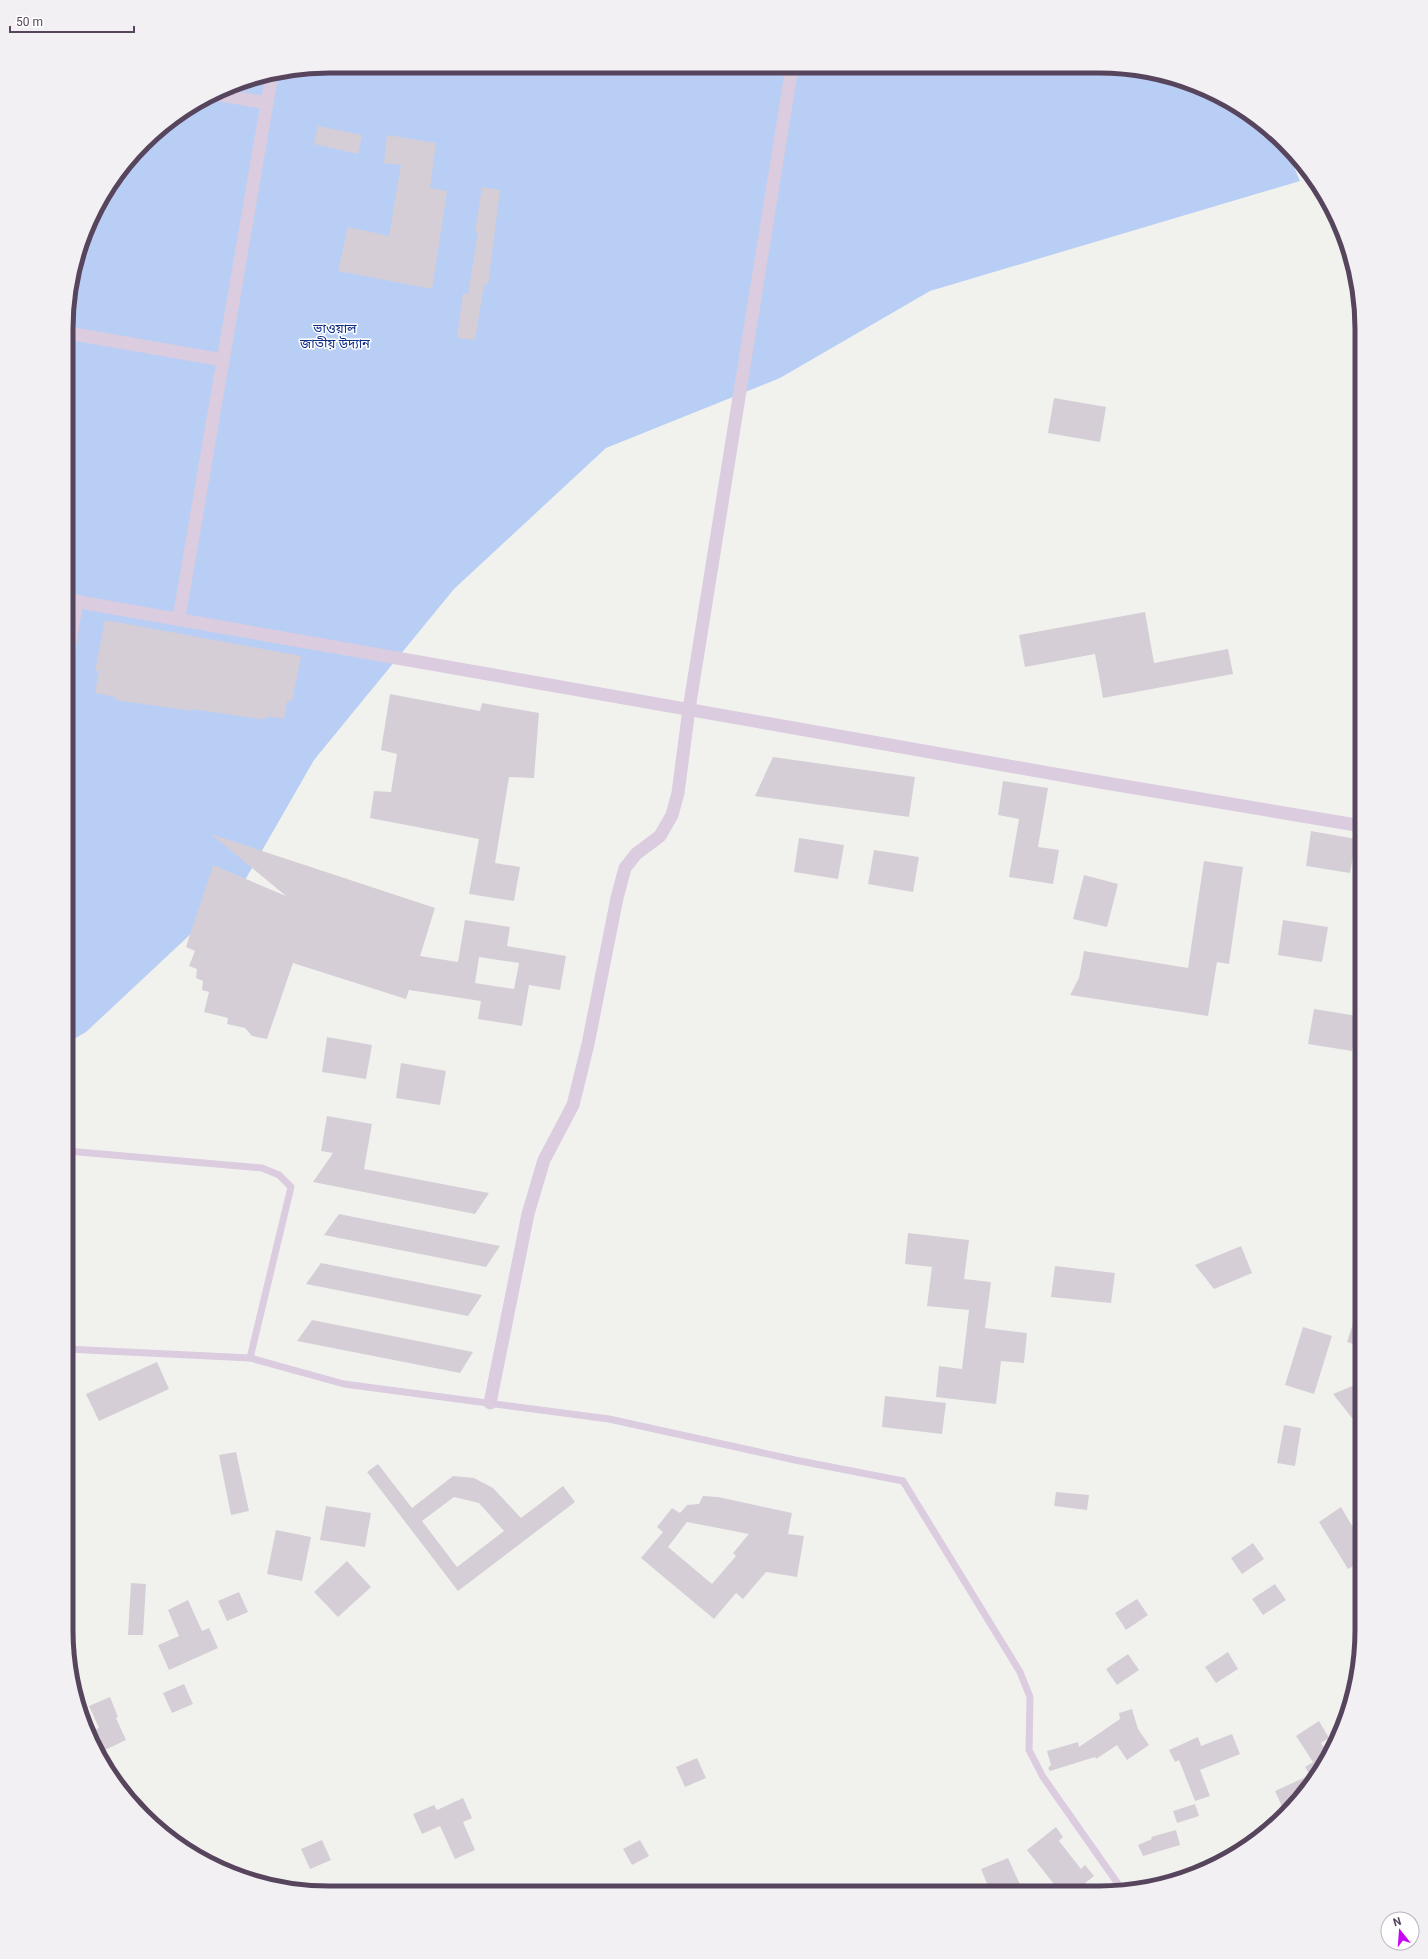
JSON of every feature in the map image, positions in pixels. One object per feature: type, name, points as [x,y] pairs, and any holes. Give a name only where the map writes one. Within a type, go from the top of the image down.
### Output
[{"type":"street","points":[[490,1403],[528,1214],[544,1160],[573,1105],[588,1044],[617,898],[625,868],[636,854],[660,836],[672,816],[678,793],[791,73]]},
{"type":"street","points":[[179,618],[271,80]]},
{"type":"street","points":[[224,96],[267,103]]},
{"type":"street","points":[[73,334],[223,360]]},
{"type":"street","points":[[73,601],[179,618],[1100,782],[1355,825]]},
{"type":"lane","points":[[73,1152],[262,1168],[279,1175],[291,1187],[250,1358]]},
{"type":"lane","points":[[73,1349],[250,1358],[344,1384],[609,1419],[795,1460],[903,1481],[1020,1672],[1030,1697],[1029,1750],[1043,1777],[1119,1885]]},
{"type":"green space","name":"ভাওয়াল জাতীয় উদ্যান","points":[[329,73],[1099,73],[1132,75],[1149,78],[1181,87],[1212,99],[1227,107],[1255,126],[1291,160],[1300,181],[930,291],[780,378],[606,448],[454,589],[314,760],[241,887],[86,1032],[73,1040],[73,329],[75,296],[87,247],[99,216],[107,201],[126,173],[137,160],[173,126],[201,107],[216,99],[247,87],[296,75]]},
{"type":"building","points":[[318,126],[362,135],[358,154],[314,144]]},
{"type":"building","points":[[387,135],[436,143],[430,188],[447,191],[432,289],[338,271],[348,227],[389,236],[401,165],[384,163]]},
{"type":"building","points":[[482,187],[500,190],[488,285],[484,284],[475,340],[457,338],[463,293],[468,294],[478,232],[475,232]]},
{"type":"building","points":[[1054,398],[1106,407],[1100,442],[1048,433]]},
{"type":"building","points":[[1145,612],[1154,663],[1228,649],[1233,674],[1103,698],[1095,654],[1025,667],[1019,635]]},
{"type":"building","points":[[105,620],[301,656],[292,701],[287,701],[284,719],[268,716],[268,718],[259,719],[193,709],[192,711],[116,700],[116,697],[95,693],[99,671],[95,671]]},
{"type":"building","points":[[390,694],[480,711],[482,703],[539,713],[534,778],[509,777],[495,863],[520,867],[514,901],[469,894],[479,839],[370,818],[374,791],[391,792],[397,754],[381,750]]},
{"type":"building","points":[[773,757],[915,777],[909,817],[755,796]]},
{"type":"building","points":[[1003,781],[1048,788],[1038,847],[1059,850],[1053,884],[1009,877],[1019,819],[998,815]]},
{"type":"building","points":[[1311,831],[1355,839],[1350,873],[1306,866]]},
{"type":"building","points":[[211,834],[435,908],[420,956],[458,962],[465,920],[510,927],[507,946],[566,956],[560,990],[529,985],[522,1026],[478,1019],[481,1001],[409,990],[406,999],[293,963],[267,1039],[252,1036],[245,1028],[227,1024],[228,1018],[204,1012],[209,992],[202,990],[203,981],[196,978],[197,969],[189,966],[195,951],[186,947],[213,865],[286,896]],"holes":[[[479,957],[519,963],[514,989],[475,983]]]},
{"type":"building","points":[[799,838],[844,845],[838,879],[794,872]]},
{"type":"building","points":[[874,850],[919,857],[913,892],[868,884]]},
{"type":"building","points":[[1204,861],[1243,867],[1229,964],[1217,962],[1208,1016],[1070,995],[1079,978],[1084,951],[1188,968]]},
{"type":"building","points":[[1084,875],[1118,884],[1107,927],[1073,919]]},
{"type":"building","points":[[1283,920],[1328,927],[1322,962],[1278,955]]},
{"type":"building","points":[[1314,1009],[1355,1016],[1355,1034],[1352,1051],[1308,1044]]},
{"type":"building","points":[[327,1037],[372,1045],[366,1079],[322,1072]]},
{"type":"building","points":[[401,1063],[446,1071],[440,1105],[396,1098]]},
{"type":"building","points":[[327,1116],[372,1124],[364,1169],[489,1193],[475,1214],[313,1182],[333,1153],[321,1151]]},
{"type":"building","points":[[339,1214],[500,1246],[486,1267],[324,1235]]},
{"type":"building","points":[[908,1233],[969,1240],[964,1279],[991,1282],[985,1328],[1027,1333],[1024,1363],[1001,1361],[996,1404],[936,1397],[939,1366],[962,1369],[969,1310],[927,1306],[932,1267],[905,1264]]},
{"type":"building","points":[[1241,1246],[1252,1273],[1214,1289],[1195,1265]]},
{"type":"building","points":[[321,1263],[482,1295],[468,1316],[306,1284]]},
{"type":"building","points":[[1055,1266],[1115,1273],[1111,1303],[1051,1297]]},
{"type":"building","points":[[1355,1317],[1355,1345],[1347,1342]]},
{"type":"building","points":[[312,1320],[473,1352],[460,1373],[297,1341]]},
{"type":"building","points":[[1303,1327],[1332,1336],[1314,1394],[1285,1385]]},
{"type":"building","points":[[157,1362],[169,1389],[99,1421],[86,1394]]},
{"type":"building","points":[[1355,1385],[1355,1417],[1352,1418],[1333,1394]]},
{"type":"building","points":[[885,1396],[946,1403],[942,1434],[882,1427]]},
{"type":"building","points":[[1284,1425],[1301,1428],[1295,1466],[1277,1463]]},
{"type":"building","points":[[236,1452],[249,1511],[231,1515],[219,1455]]},
{"type":"building","points":[[378,1464],[412,1508],[453,1476],[474,1478],[493,1488],[521,1518],[563,1486],[575,1502],[458,1591],[367,1472]],"holes":[[[454,1497],[479,1503],[504,1531],[457,1567],[422,1521]]]},
{"type":"building","points":[[1056,1492],[1089,1495],[1087,1510],[1054,1506]]},
{"type":"building","points":[[703,1496],[718,1497],[792,1513],[788,1534],[804,1536],[797,1577],[766,1572],[743,1599],[736,1593],[714,1619],[641,1558],[663,1532],[657,1527],[672,1508],[680,1513],[687,1505],[699,1504]],"holes":[[[687,1522],[749,1534],[733,1553],[736,1556],[712,1584],[668,1547]]]},
{"type":"building","points":[[326,1506],[371,1513],[365,1547],[320,1540]]},
{"type":"building","points":[[1341,1507],[1355,1531],[1355,1565],[1348,1569],[1319,1522]]},
{"type":"building","points":[[276,1530],[311,1537],[302,1581],[267,1574]]},
{"type":"building","points":[[1253,1543],[1264,1559],[1242,1574],[1231,1558]]},
{"type":"building","points":[[347,1561],[371,1587],[338,1617],[314,1592]]},
{"type":"building","points":[[131,1583],[146,1584],[143,1635],[128,1635]]},
{"type":"building","points":[[1275,1584],[1286,1600],[1263,1615],[1252,1599]]},
{"type":"building","points":[[239,1592],[248,1612],[227,1621],[218,1601]]},
{"type":"building","points":[[1137,1599],[1148,1615],[1126,1630],[1115,1613]]},
{"type":"building","points":[[188,1600],[202,1631],[209,1628],[218,1648],[169,1670],[158,1645],[179,1636],[168,1610]]},
{"type":"building","points":[[1228,1652],[1238,1669],[1216,1683],[1205,1667]]},
{"type":"building","points":[[1128,1654],[1139,1670],[1117,1685],[1106,1669]]},
{"type":"building","points":[[184,1684],[193,1704],[172,1713],[163,1693]]},
{"type":"building","points":[[110,1697],[118,1717],[116,1718],[126,1740],[105,1750],[96,1729],[99,1728],[89,1706]]},
{"type":"building","points":[[1132,1709],[1138,1729],[1149,1745],[1127,1760],[1117,1745],[1096,1759],[1095,1757],[1050,1771],[1048,1768],[1051,1765],[1047,1751],[1078,1742],[1079,1747],[1120,1719],[1119,1713]]},
{"type":"building","points":[[1319,1721],[1329,1738],[1321,1743],[1325,1750],[1310,1775],[1305,1767],[1313,1762],[1296,1736]]},
{"type":"building","points":[[1232,1734],[1240,1754],[1200,1770],[1210,1796],[1195,1801],[1179,1760],[1175,1762],[1169,1750],[1198,1737],[1201,1746]]},
{"type":"building","points":[[697,1758],[706,1778],[685,1787],[676,1767]]},
{"type":"building","points":[[1310,1775],[1283,1808],[1275,1791]]},
{"type":"building","points":[[463,1798],[472,1818],[463,1822],[475,1850],[455,1859],[440,1826],[422,1834],[413,1814],[434,1805],[437,1810]]},
{"type":"building","points":[[1195,1804],[1199,1816],[1177,1823],[1173,1811]]},
{"type":"building","points":[[1056,1827],[1063,1837],[1059,1841],[1081,1869],[1085,1865],[1094,1876],[1082,1886],[1055,1886],[1027,1850]]},
{"type":"building","points":[[1176,1830],[1180,1845],[1143,1856],[1138,1845],[1152,1839],[1151,1837]]},
{"type":"building","points":[[322,1840],[331,1860],[310,1869],[301,1849]]},
{"type":"building","points":[[640,1840],[649,1856],[632,1865],[623,1849]]},
{"type":"building","points":[[1008,1858],[1021,1886],[988,1886],[981,1869]]}]
